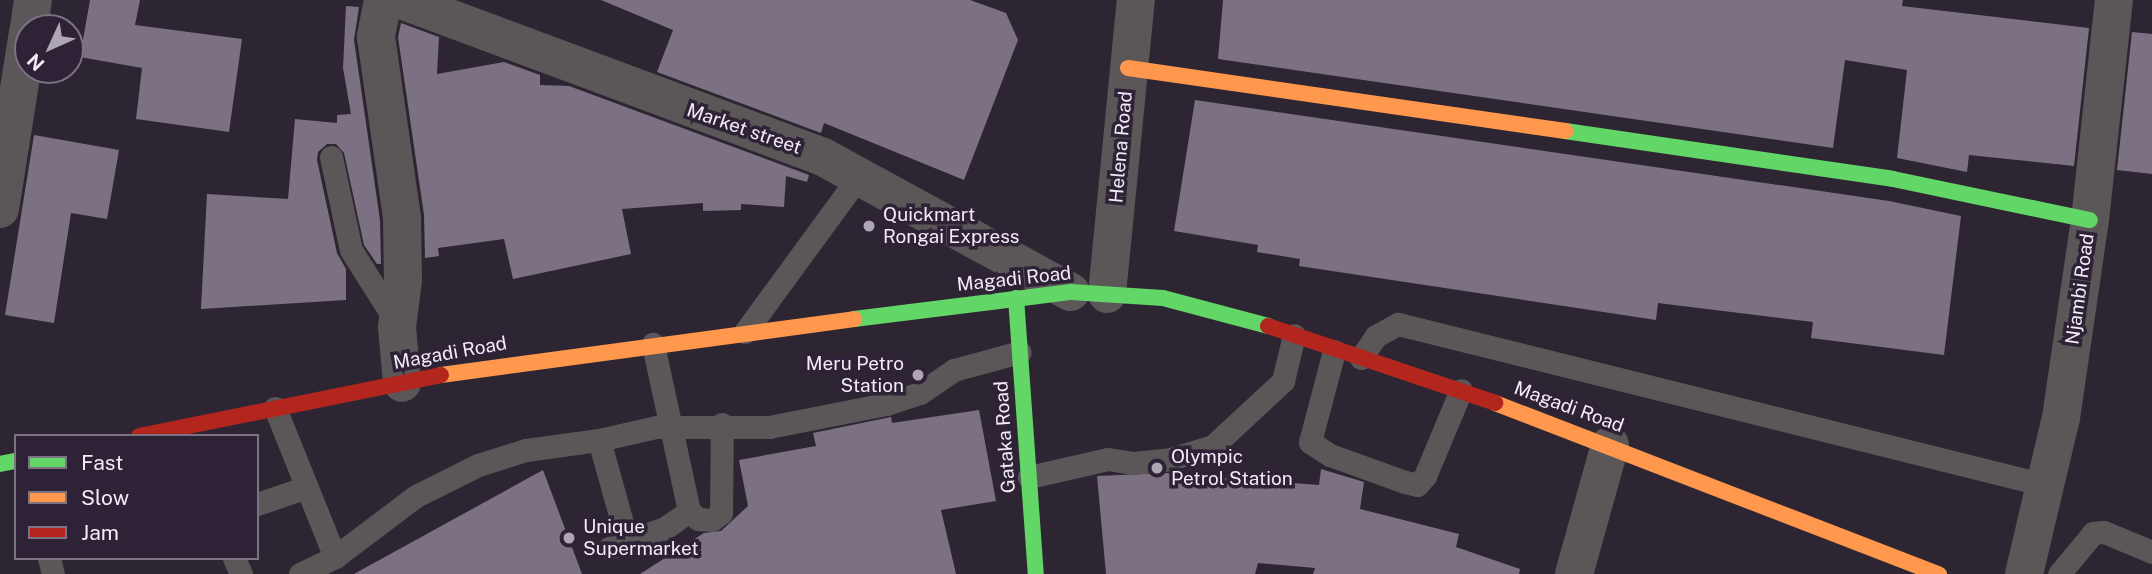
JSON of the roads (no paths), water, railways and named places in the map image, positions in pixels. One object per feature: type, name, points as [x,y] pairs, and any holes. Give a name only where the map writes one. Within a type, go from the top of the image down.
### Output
[{"type":"main road","points":[[1128,68],[1893,178],[2090,220]]},
{"type":"main road","name":"Magadi Road","points":[[149,434],[488,365],[1016,298],[1089,293],[1163,298],[1294,335],[1334,351],[1461,390],[1610,445],[1939,574]]},
{"type":"main road","name":"Gataka Road","points":[[1016,298],[1036,574]]},
{"type":"street","points":[[383,0],[376,37],[402,218],[403,280],[397,323],[402,383]]},
{"type":"street","name":"Market street","points":[[401,0],[709,118],[823,157],[1089,293]]},
{"type":"street","name":"Helena Road","points":[[1089,293],[1128,68],[1136,0]]},
{"type":"street","name":"Njambi Road","points":[[2024,574],[2061,418],[2090,220],[2114,0]]},
{"type":"street","points":[[0,209],[20,84]]},
{"type":"street","points":[[1574,574],[1610,445]]},
{"type":"lane","points":[[331,157],[351,250],[397,323]]},
{"type":"lane","points":[[745,332],[859,176]]},
{"type":"lane","points":[[1361,358],[1376,336],[1398,324],[2045,485]]},
{"type":"lane","points":[[1029,477],[1108,459],[1134,463],[1170,459],[1213,446],[1283,381],[1294,335]]},
{"type":"lane","points":[[653,344],[667,426],[689,511],[698,519],[712,520],[721,513],[722,424]]},
{"type":"lane","points":[[1334,351],[1310,442],[1330,455],[1405,482],[1417,485],[1425,476],[1461,390]]},
{"type":"lane","points":[[300,574],[335,557],[416,496],[478,465],[526,450],[599,440],[667,426],[722,424],[769,427],[886,404],[920,393],[954,370],[1020,352]]},
{"type":"lane","points":[[275,408],[303,488],[335,557]]},
{"type":"lane","points":[[599,440],[623,526],[633,539]]},
{"type":"lane","points":[[259,503],[303,488]]},
{"type":"lane","points":[[609,548],[664,528],[689,511]]},
{"type":"lane","points":[[2059,574],[2093,533],[2104,532],[2152,552]]},
{"type":"place","name":"Quickmart Rongai Express","points":[[869,226]]},
{"type":"place","name":"Meru Petro Station","points":[[918,375]]},
{"type":"place","name":"Olympic Petrol Station","points":[[1157,468]]},
{"type":"place","name":"Unique Supermarket","points":[[569,538]]}]
